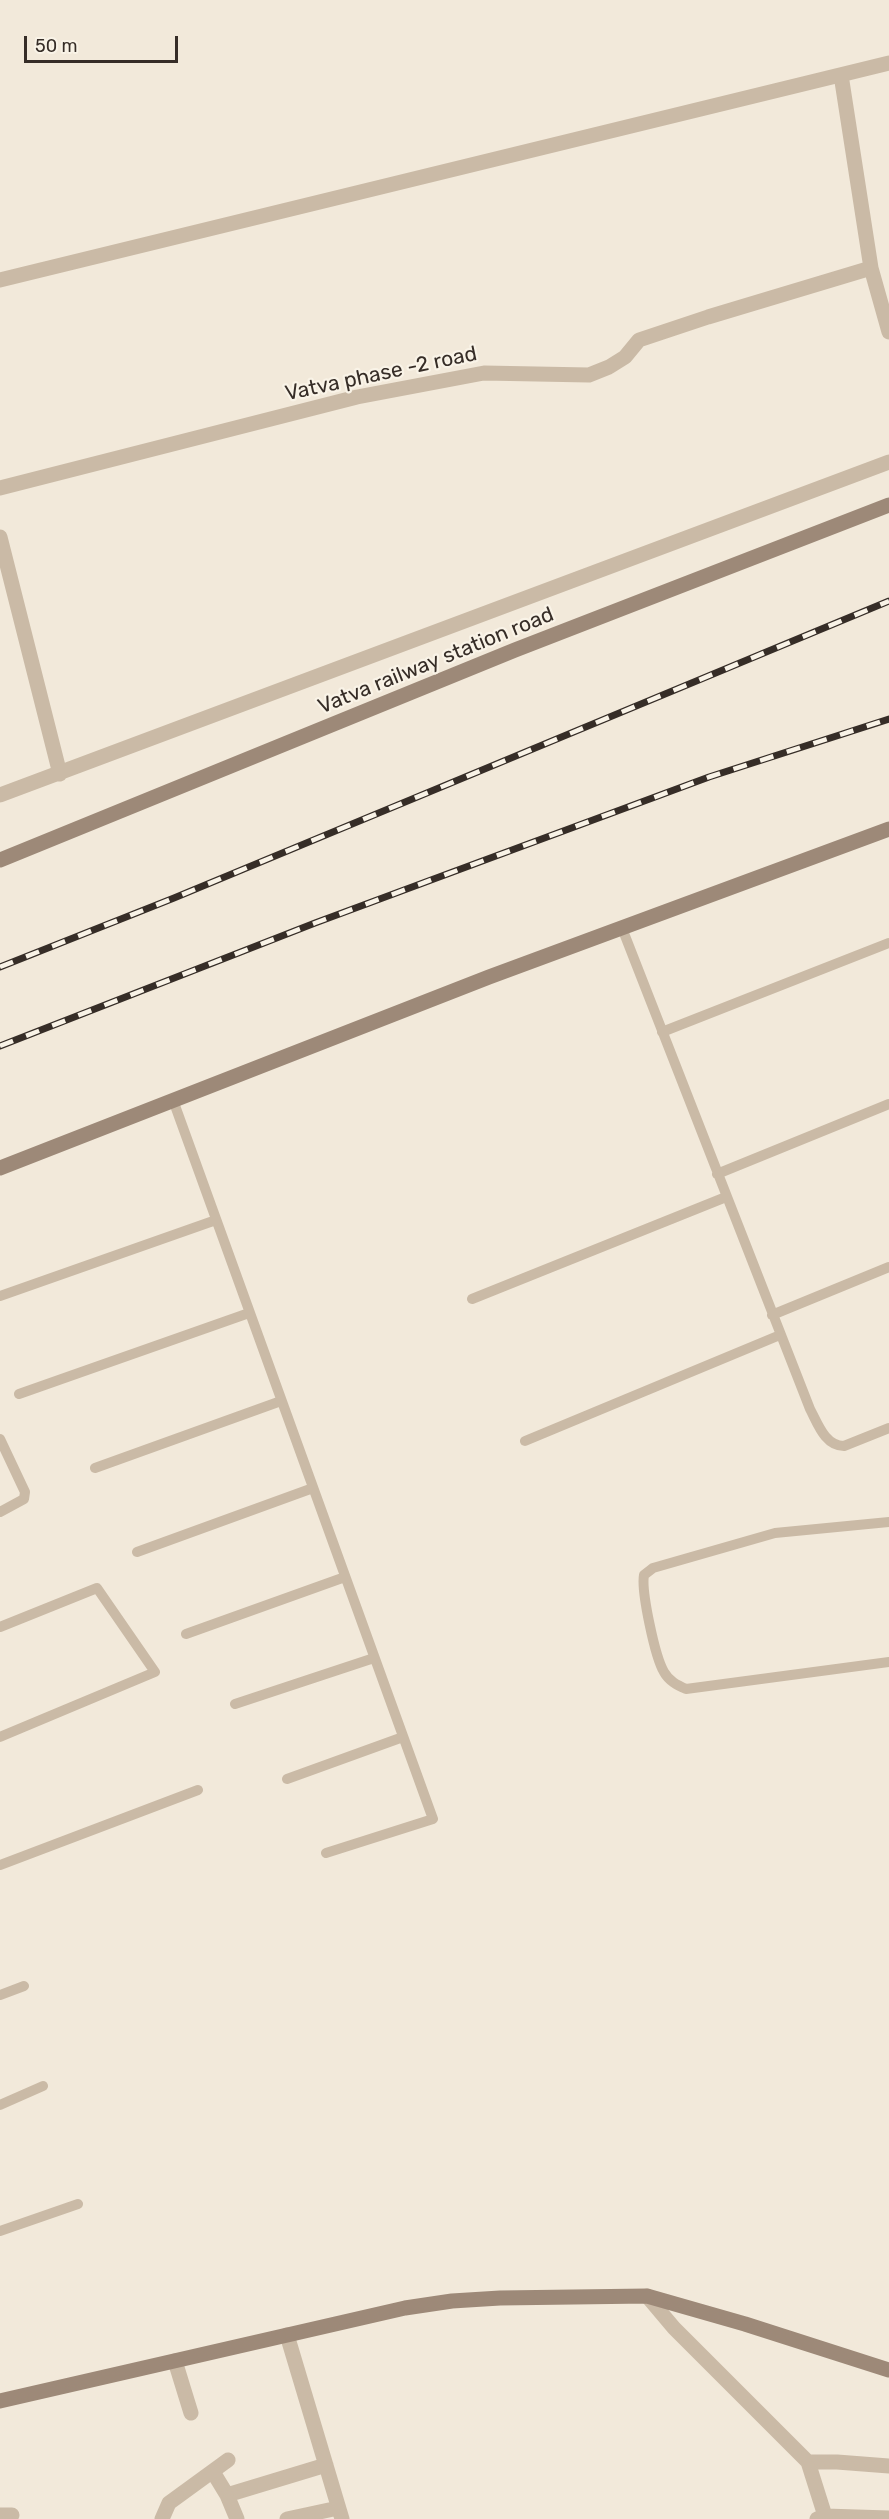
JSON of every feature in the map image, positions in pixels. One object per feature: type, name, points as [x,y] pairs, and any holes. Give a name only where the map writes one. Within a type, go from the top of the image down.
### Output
[{"type":"street","points":[[0,280],[889,63]]},
{"type":"street","points":[[841,75],[871,268],[889,332]]},
{"type":"street","name":"Vatva phase -2 road","points":[[0,488],[357,397],[484,373],[589,375],[625,357],[639,340],[871,268]]},
{"type":"street","points":[[0,795],[889,462]]},
{"type":"street","name":"Vatva railway station road","points":[[0,860],[515,650],[889,505]]},
{"type":"street","points":[[0,537],[60,774]]},
{"type":"street","points":[[0,1168],[622,927],[889,829]]},
{"type":"street","points":[[647,2296],[674,2328],[808,2462],[823,2518],[889,2518]]},
{"type":"street","points":[[0,2401],[405,2308],[452,2301],[500,2298],[647,2296],[746,2324],[889,2370]]},
{"type":"street","points":[[286,2519],[340,2513],[287,2335]]},
{"type":"street","points":[[175,2361],[191,2413]]},
{"type":"street","points":[[162,2519],[169,2503],[228,2460]]},
{"type":"street","points":[[808,2462],[889,2466]]},
{"type":"street","points":[[227,2495],[326,2465]]},
{"type":"street","points":[[213,2472],[227,2495],[237,2519]]},
{"type":"lane","points":[[622,927],[810,1410],[831,1443],[844,1446],[889,1428]]},
{"type":"lane","points":[[662,1032],[889,943]]},
{"type":"lane","points":[[172,1100],[433,1819],[326,1853]]},
{"type":"lane","points":[[717,1174],[889,1104]]},
{"type":"lane","points":[[472,1299],[726,1197]]},
{"type":"lane","points":[[0,1296],[216,1220]]},
{"type":"lane","points":[[772,1315],[889,1267]]},
{"type":"lane","points":[[19,1394],[249,1313]]},
{"type":"lane","points":[[525,1442],[780,1335]]},
{"type":"lane","points":[[95,1468],[281,1401]]},
{"type":"lane","points":[[0,1439],[25,1492],[24,1499],[0,1512]]},
{"type":"lane","points":[[137,1552],[313,1488]]},
{"type":"lane","points":[[889,1522],[775,1533],[653,1568],[644,1575],[642,1585],[643,1599],[663,1671],[674,1683],[686,1689],[889,1662]]},
{"type":"lane","points":[[186,1634],[345,1577]]},
{"type":"lane","points":[[0,1627],[97,1588],[155,1672],[0,1737]]},
{"type":"lane","points":[[235,1704],[374,1658]]},
{"type":"lane","points":[[286,1779],[403,1737]]},
{"type":"lane","points":[[0,1865],[198,1790]]},
{"type":"lane","points":[[0,1995],[24,1986]]},
{"type":"lane","points":[[0,2104],[43,2086]]},
{"type":"lane","points":[[0,2231],[78,2205]]},
{"type":"railway","points":[[0,967],[174,898],[889,601]]},
{"type":"railway","points":[[0,1046],[315,923],[709,777],[889,719]]}]
